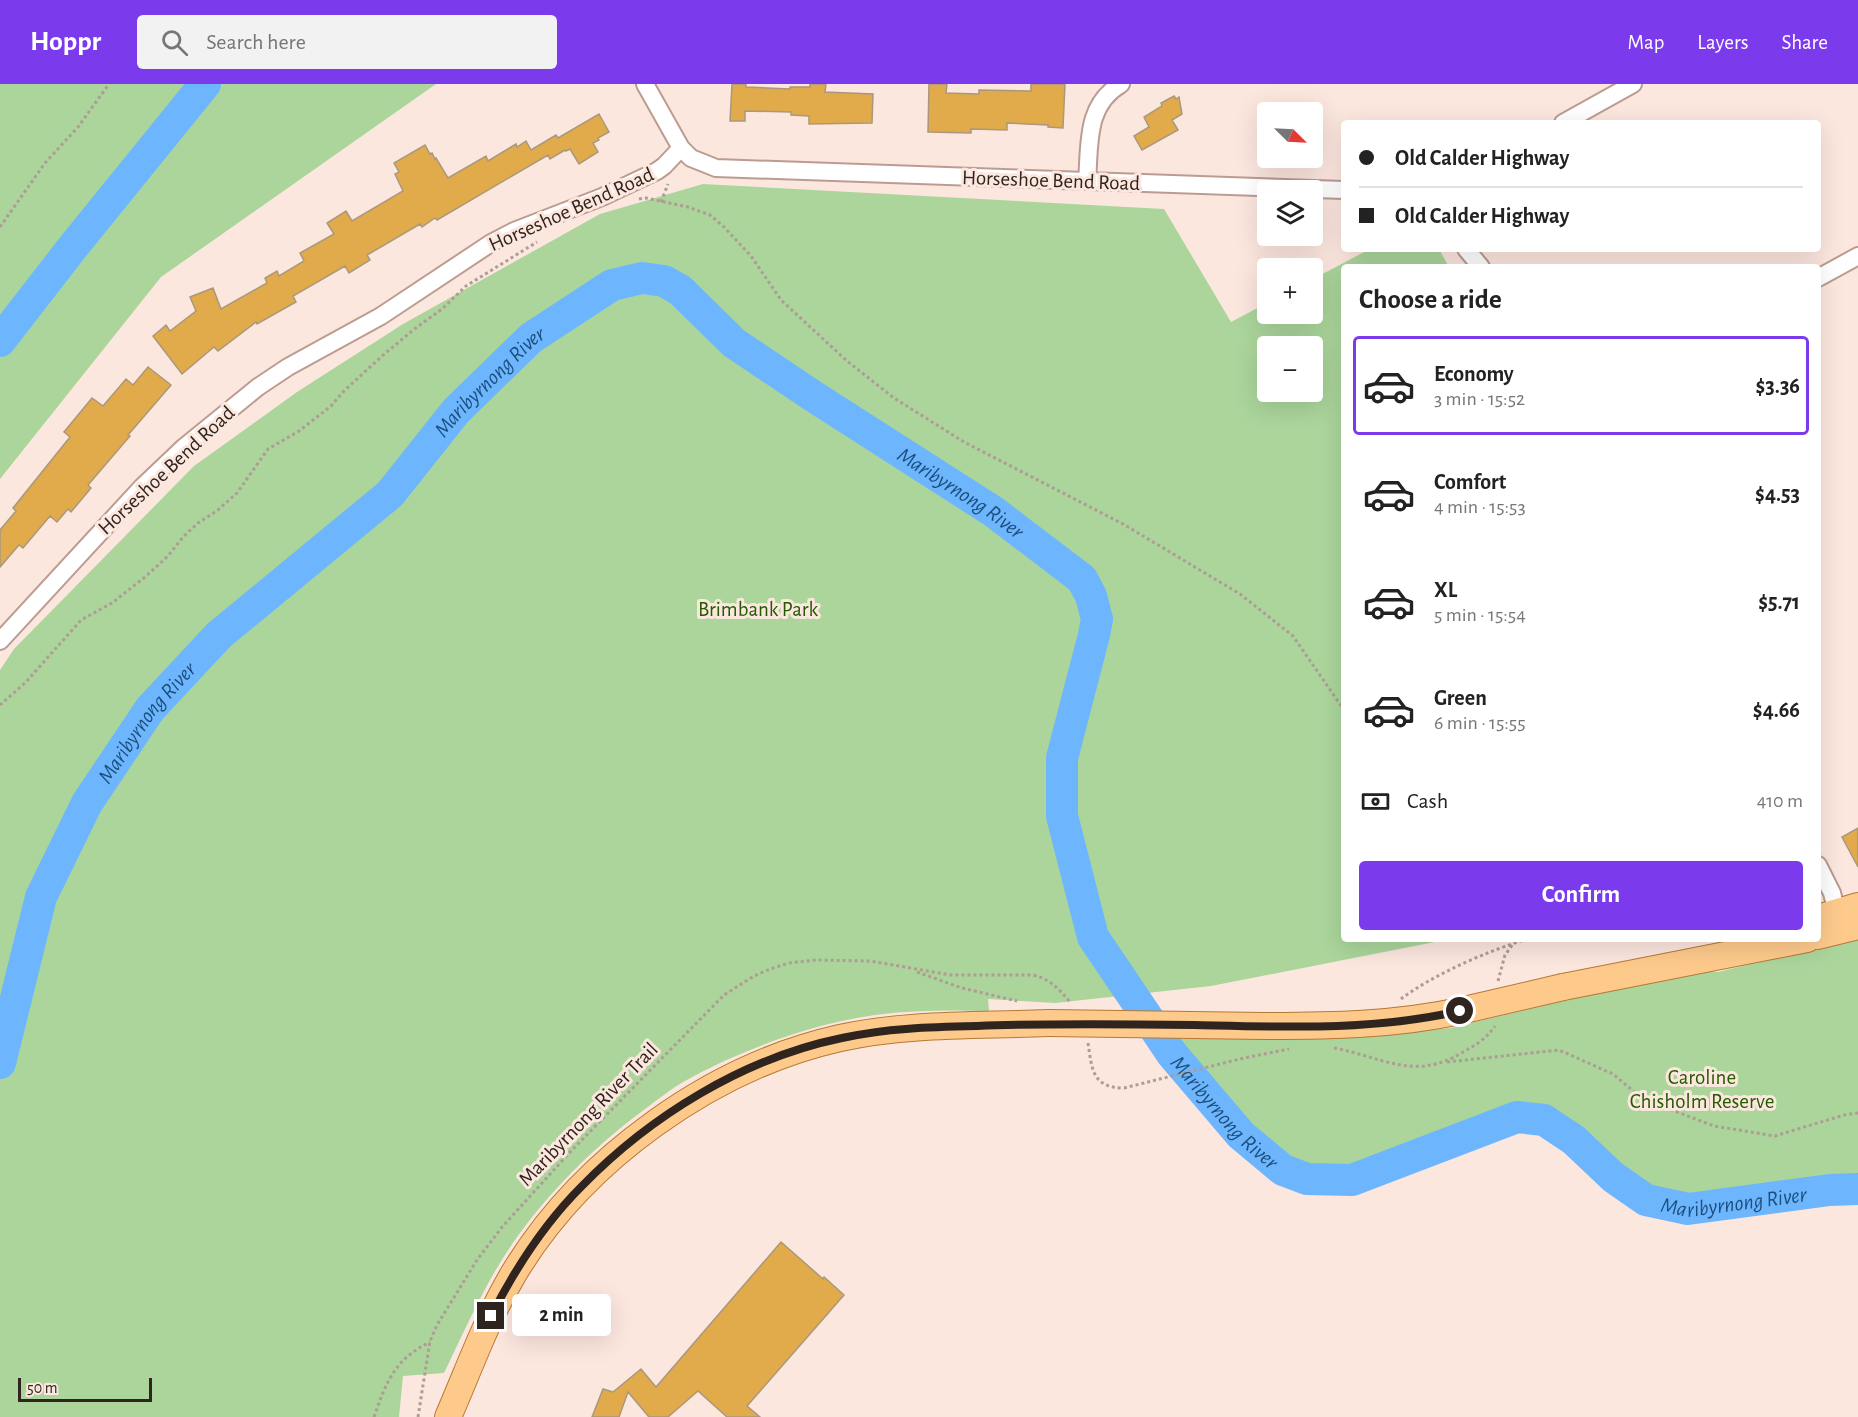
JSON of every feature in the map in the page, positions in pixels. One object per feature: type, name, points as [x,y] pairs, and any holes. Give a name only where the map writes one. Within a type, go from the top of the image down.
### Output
[{"type":"main road","points":[[1821,934],[1843,919]]},
{"type":"main road","points":[[1563,987],[1719,942]]},
{"type":"main road","points":[[448,1417],[491,1316],[514,1272],[540,1235],[580,1187],[634,1139],[679,1108],[742,1071],[807,1047],[841,1038],[905,1029],[1048,1023],[1329,1026],[1430,1018],[1563,987],[1792,942]]},
{"type":"street","points":[[645,84],[681,148]]},
{"type":"street","points":[[1087,181],[1093,120],[1108,92],[1121,84]]},
{"type":"street","points":[[1568,120],[1633,84]]},
{"type":"street","name":"Horseshoe Bend Road","points":[[0,641],[142,488],[183,448],[258,387],[288,367],[381,316],[491,243],[544,219],[602,197],[657,171],[681,148],[691,158],[703,164],[724,169],[1341,190]]},
{"type":"street","points":[[1468,252],[1478,264]]},
{"type":"street","points":[[1821,276],[1858,256]]},
{"type":"street","points":[[1821,871],[1843,919]]},
{"type":"path","points":[[0,227],[45,163],[78,127],[109,84]]},
{"type":"path","points":[[636,199],[646,198],[688,207],[710,215],[724,226],[751,256],[781,300],[848,361],[894,398],[964,442],[1123,524],[1240,594],[1293,636],[1341,706]]},
{"type":"path","points":[[0,705],[26,682],[81,620],[112,603],[145,577],[198,523],[218,510],[237,493],[268,449],[299,431],[331,406],[382,356],[442,309],[466,286],[540,241]]},
{"type":"path","points":[[1399,1001],[1414,990],[1469,962],[1519,942]]},
{"type":"path","name":"Maribyrnong River Trail","points":[[374,1417],[396,1367],[413,1350],[430,1341],[452,1299],[502,1227],[572,1150],[724,994],[754,976],[789,963],[816,960],[870,961],[910,969],[962,988],[1020,1002]]},
{"type":"path","points":[[1440,1063],[1559,1050],[1612,1074],[1644,1099],[1714,1126],[1775,1136],[1844,1115],[1858,1113]]},
{"type":"path","points":[[1124,1088],[1244,1058]]},
{"type":"path","points":[[418,1417],[430,1341]]},
{"type":"green space","points":[[0,84],[436,84],[161,277],[0,479]]},
{"type":"green space","name":"Brimbank Park","points":[[703,184],[1164,209],[1231,322],[1257,308],[1257,324],[1323,324],[1323,274],[1341,264],[1341,942],[1435,942],[1211,986],[1055,1003],[988,999],[989,1011],[932,1011],[875,1015],[801,1032],[728,1059],[683,1082],[631,1119],[580,1164],[549,1197],[508,1249],[444,1373],[403,1376],[399,1417],[0,1417],[0,670],[14,649],[194,466],[297,392],[403,324],[600,214]]},
{"type":"green space","name":"Brimbank Park","points":[[1364,252],[1441,252],[1447,264],[1342,264]]},
{"type":"green space","name":"Caroline Chisholm Reserve","points":[[1858,938],[1858,1189],[1830,1190],[1688,1209],[1646,1200],[1613,1177],[1574,1140],[1544,1120],[1517,1117],[1352,1180],[1307,1179],[1283,1170],[1241,1135],[1172,1054],[1162,1039],[1354,1038],[1450,1028],[1693,970],[1718,972]]},
{"type":"building","points":[[732,84],[790,89],[790,87],[810,87],[810,84],[826,84],[825,92],[873,94],[872,123],[809,124],[809,116],[791,115],[791,112],[745,111],[745,121],[730,121]]},
{"type":"building","points":[[929,84],[947,84],[946,93],[979,94],[979,90],[1031,91],[1031,84],[1065,84],[1063,128],[1007,123],[1007,130],[971,129],[971,133],[928,132]]},
{"type":"building","points":[[1174,96],[1176,99],[1179,97],[1182,114],[1172,120],[1178,130],[1142,150],[1134,136],[1149,127],[1144,117]]},
{"type":"building","points":[[599,114],[609,132],[593,143],[598,152],[579,164],[570,149],[550,159],[548,155],[437,220],[435,218],[422,227],[420,224],[367,255],[370,260],[349,273],[345,266],[293,296],[296,302],[257,324],[256,322],[218,351],[214,347],[182,374],[153,336],[166,325],[170,331],[196,311],[190,297],[213,288],[221,309],[267,283],[265,278],[277,271],[279,276],[304,261],[300,253],[334,234],[327,223],[346,211],[352,221],[403,191],[395,174],[399,172],[394,163],[425,145],[448,178],[486,156],[488,161],[516,144],[517,147],[526,141],[531,150],[556,135],[558,138]]},
{"type":"building","points":[[148,367],[171,385],[88,485],[91,488],[71,512],[68,509],[57,522],[50,516],[23,548],[19,545],[0,567],[0,530],[16,511],[13,508],[70,437],[64,432],[92,398],[103,406],[126,379],[133,385]]},
{"type":"building","points":[[1858,828],[1858,867],[1842,837]]},
{"type":"building","points":[[781,1242],[844,1295],[747,1406],[760,1417],[727,1417],[698,1391],[668,1417],[649,1417],[628,1392],[619,1417],[592,1417],[603,1389],[613,1392],[641,1369],[656,1387]]},
{"type":"waterway","name":"Maribyrnong River","points":[[0,341],[205,84]]},
{"type":"waterway","name":"Maribyrnong River","points":[[0,1063],[41,897],[87,803],[150,709],[219,635],[390,494],[456,411],[531,338],[612,285],[642,278],[664,281],[680,290],[734,343],[994,512],[1082,579],[1091,596],[1097,619],[1062,758],[1062,816],[1093,937],[1172,1054],[1241,1135],[1283,1170],[1307,1179],[1352,1180],[1517,1117],[1544,1120],[1574,1140],[1613,1177],[1646,1200],[1688,1209],[1830,1190],[1858,1189]]},
{"type":"route","points":[[491,1316],[514,1272],[540,1235],[580,1187],[634,1139],[706,1091],[742,1071],[807,1047],[841,1038],[905,1029],[1048,1023],[1329,1026],[1430,1018],[1460,1011]]}]
